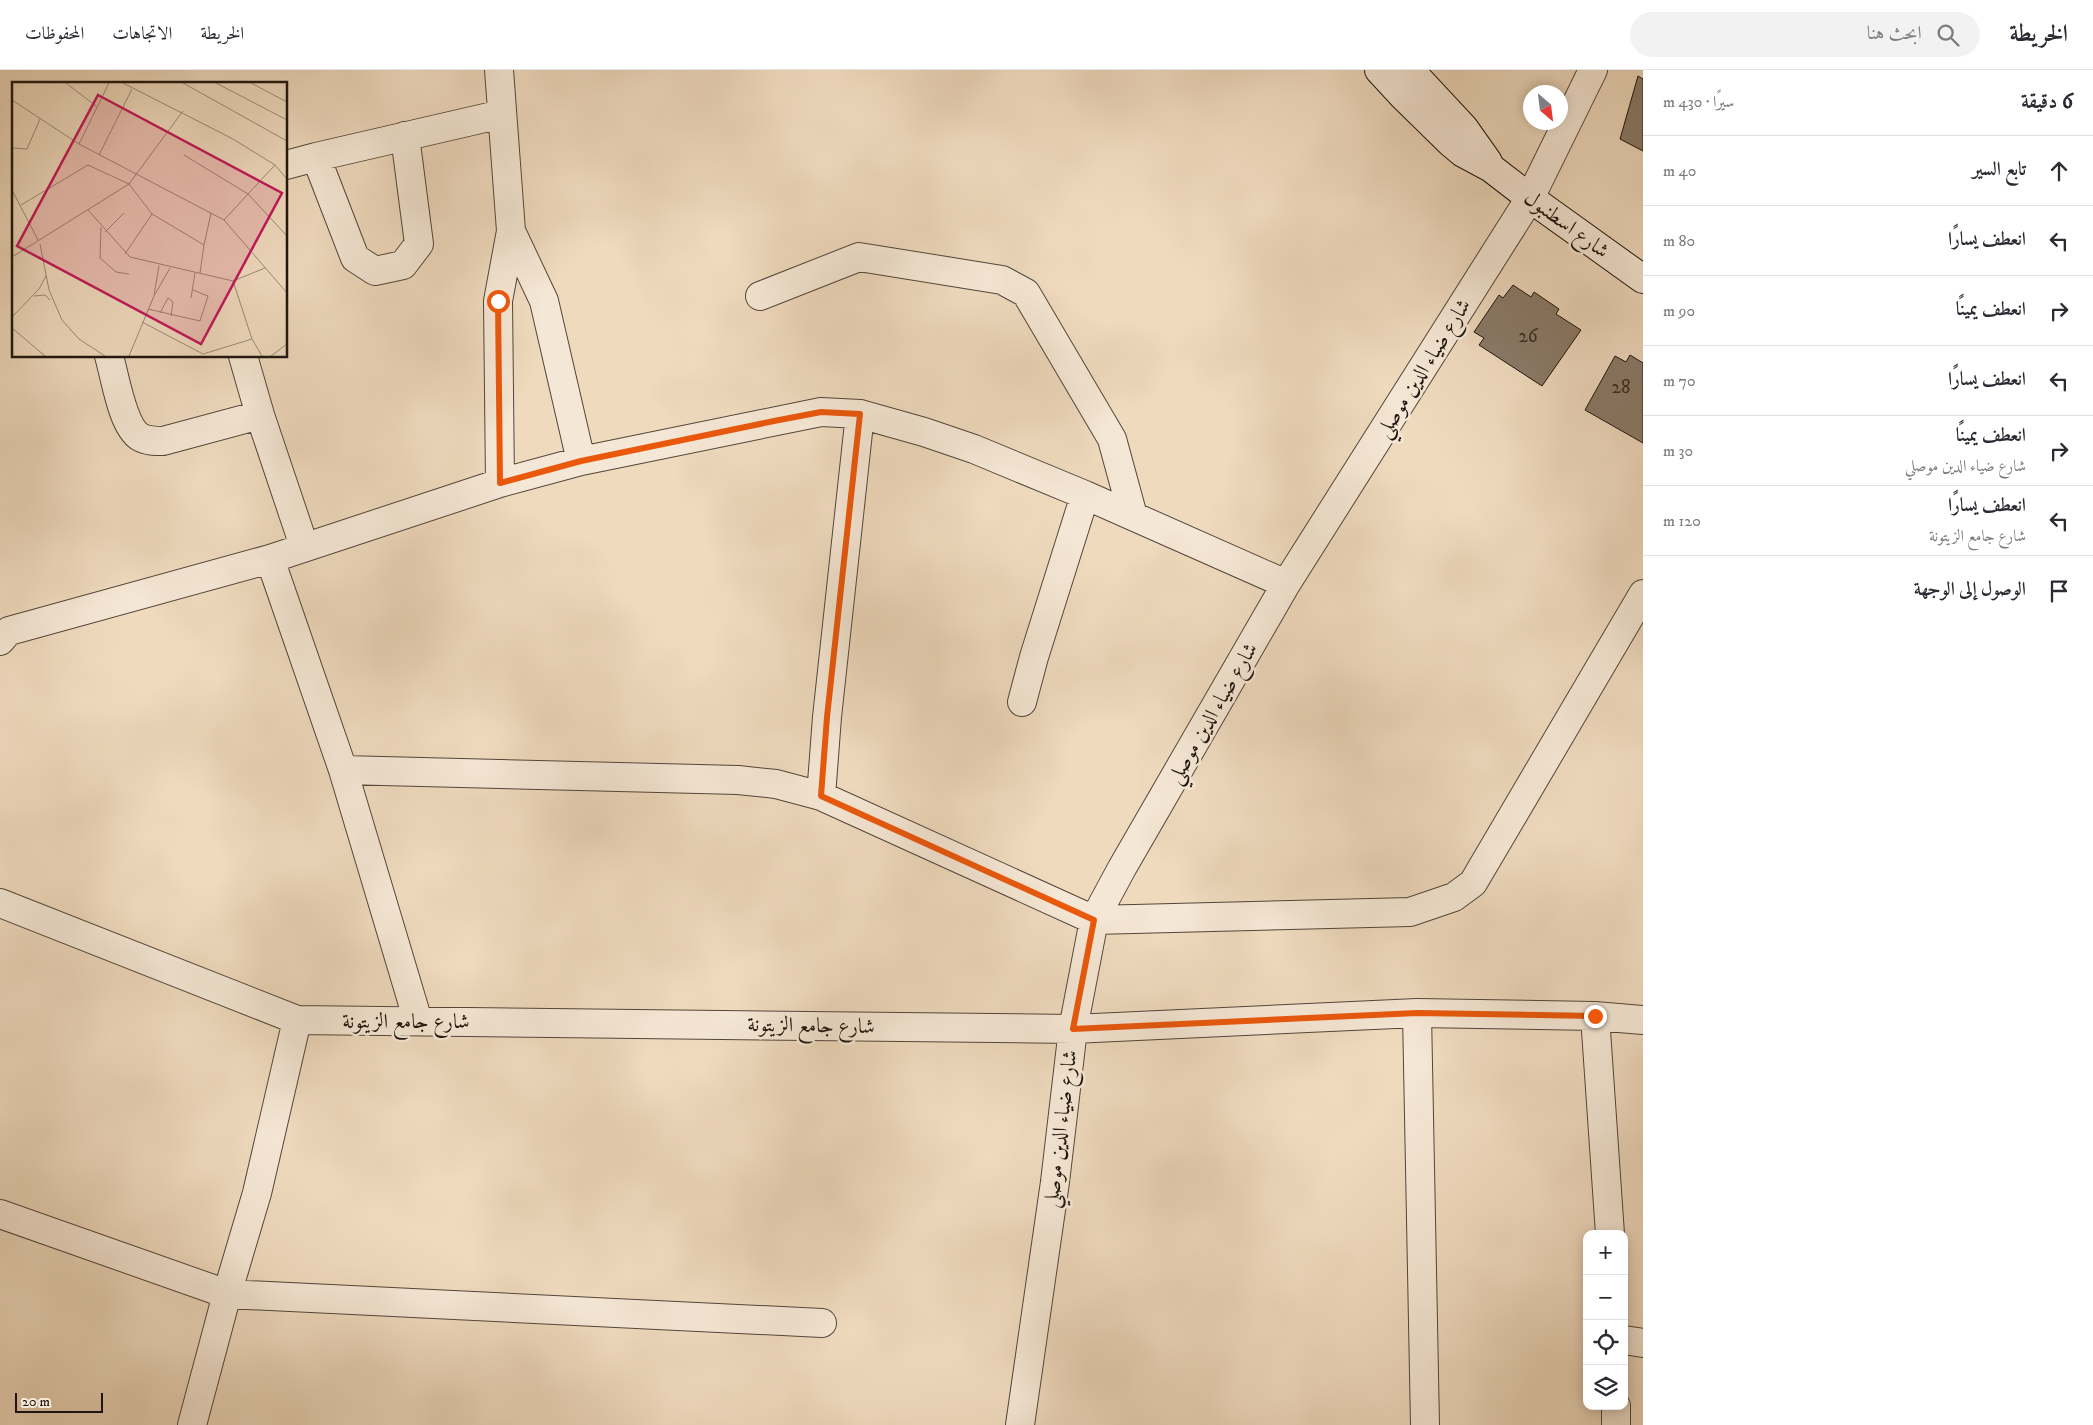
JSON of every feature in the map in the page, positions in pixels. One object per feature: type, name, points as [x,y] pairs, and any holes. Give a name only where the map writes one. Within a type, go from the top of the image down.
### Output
[{"type":"street","points":[[499,70],[511,231],[498,301],[500,483]]},
{"type":"street","name":"شارع اسطنبول","points":[[1379,70],[1403,96],[1463,153],[1491,168],[1643,279]]},
{"type":"street","name":"شارع اسطنبول","points":[[1410,70],[1469,135],[1491,168]]},
{"type":"street","name":"شارع ضياء الدين موصلي","points":[[1020,1425],[1055,1182],[1073,1029],[1094,920],[1286,584],[1530,198],[1594,70]]},
{"type":"street","points":[[288,165],[316,157],[502,114]]},
{"type":"street","points":[[316,157],[355,258],[375,271],[403,265],[418,244],[405,136]]},
{"type":"street","points":[[511,231],[544,301],[581,461]]},
{"type":"street","points":[[760,296],[859,257],[1002,280],[1026,293],[1112,439],[1133,516]]},
{"type":"street","points":[[111,358],[126,418],[131,429],[140,437],[151,441],[163,440],[260,415]]},
{"type":"street","points":[[245,358],[260,415],[304,546]]},
{"type":"street","points":[[3,632],[270,559],[304,546],[500,483],[581,461],[821,412],[860,414],[924,432],[974,449],[1085,495],[1286,584]]},
{"type":"street","points":[[821,796],[828,707],[860,414]]},
{"type":"street","points":[[1022,702],[1034,657],[1085,495]]},
{"type":"street","points":[[270,559],[343,770],[418,1021]]},
{"type":"street","points":[[343,770],[738,780],[776,784],[821,796],[1094,920],[1410,912],[1454,897],[1473,883],[1643,594]]},
{"type":"street","name":"شارع جامع الزيتونة","points":[[0,902],[297,1020],[1073,1029],[1417,1013],[1595,1016],[1643,1020]]},
{"type":"street","points":[[1417,1013],[1425,1425]]},
{"type":"street","points":[[1595,1016],[1610,1230]]},
{"type":"street","points":[[192,1425],[257,1192],[297,1020]]},
{"type":"street","points":[[0,1214],[227,1294],[822,1323]]},
{"type":"street","points":[[1628,1341],[1643,1343]]},
{"type":"street","points":[[1616,1410],[1616,1425]]},
{"type":"building","points":[[1638,76],[1643,79],[1643,151],[1620,139]]},
{"type":"building","points":[[1513,285],[1531,297],[1534,292],[1559,309],[1556,314],[1581,330],[1542,386],[1479,345],[1484,338],[1474,332],[1499,295],[1503,298]]},
{"type":"building","points":[[1630,355],[1643,363],[1643,443],[1585,410],[1615,356],[1626,362]]},
{"type":"route","points":[[498,301],[500,483],[581,461],[774,421],[821,412],[860,414],[827,717],[821,796],[1094,920],[1073,1029],[1417,1013],[1595,1016]]}]
